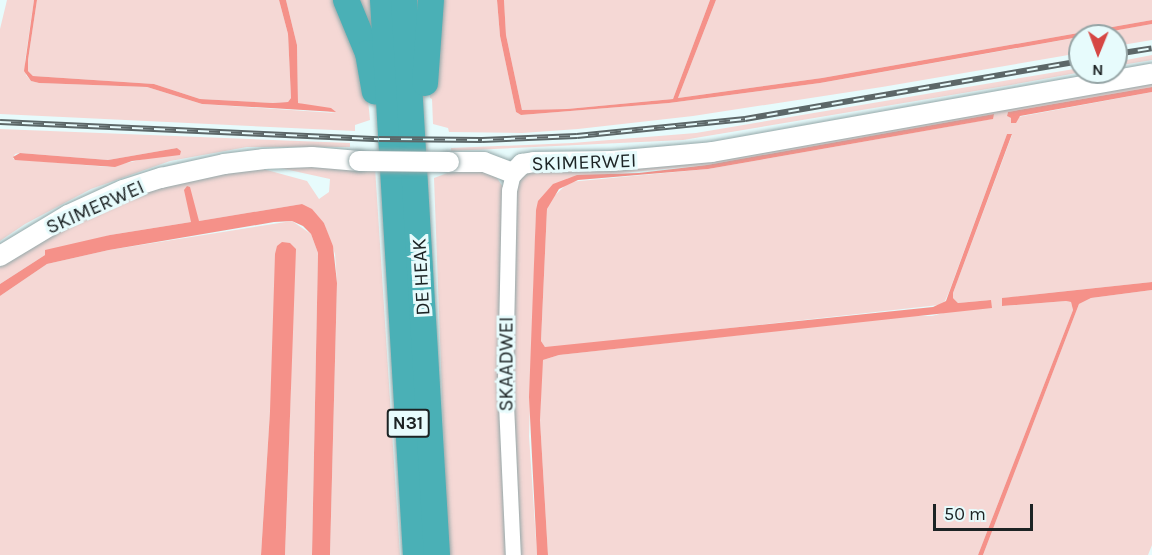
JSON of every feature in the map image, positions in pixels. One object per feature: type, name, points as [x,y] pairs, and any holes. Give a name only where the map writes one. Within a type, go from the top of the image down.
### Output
[{"type":"highway","name":"N31","points":[[346,0],[368,53],[374,86],[387,233],[411,290]]},
{"type":"highway","name":"DE HEAK","points":[[383,0],[437,555]]},
{"type":"highway","name":"DE HEAK","points":[[404,0],[416,555]]},
{"type":"highway","name":"N31","points":[[411,290],[430,247],[424,75],[431,0]]},
{"type":"street","name":"SKIMERWEI","points":[[0,256],[68,215],[123,190],[216,165],[262,159],[312,157],[359,161],[484,162],[513,173],[522,164],[534,162],[612,161],[712,152],[1152,74]]},
{"type":"street","name":"SKAADWEI","points":[[513,173],[509,190],[505,382],[513,555]]},
{"type":"shaded area","points":[[7,0],[34,0],[25,61],[26,75],[31,81],[147,87],[202,104],[335,113],[298,103],[297,45],[286,0],[341,0],[368,100],[370,120],[355,125],[355,131],[0,114],[0,29]]},
{"type":"shaded area","points":[[34,0],[37,0],[28,60],[28,71],[33,76],[154,84],[200,99],[273,103],[288,102],[291,98],[288,34],[279,0],[286,0],[297,45],[298,103],[331,108],[336,112],[202,104],[147,87],[31,81],[24,71]]},
{"type":"shaded area","points":[[37,0],[279,0],[288,34],[291,98],[288,102],[273,103],[200,99],[154,84],[33,76],[28,71],[28,60]]},
{"type":"shaded area","points":[[353,0],[374,0],[379,70]]},
{"type":"shaded area","points":[[436,0],[497,0],[500,36],[516,112],[521,115],[669,103],[820,83],[1068,39],[1068,55],[693,116],[522,133],[449,132],[448,128],[433,124],[432,99],[430,98],[430,53]]},
{"type":"shaded area","points":[[497,0],[504,0],[506,35],[522,110],[567,109],[673,99],[710,0],[716,0],[678,98],[822,78],[1068,35],[1068,39],[820,83],[669,103],[521,115],[516,112],[500,36]]},
{"type":"shaded area","points":[[504,0],[710,0],[673,99],[567,109],[522,110],[506,35]]},
{"type":"shaded area","points":[[716,0],[1152,0],[1152,20],[1128,24],[1068,24],[1068,35],[822,78],[678,98]]},
{"type":"shaded area","points":[[1152,20],[1152,24],[1128,28],[1128,24]]},
{"type":"shaded area","points":[[1152,24],[1152,40],[1128,44],[1128,28]]},
{"type":"shaded area","points":[[1152,55],[1152,60],[1128,64],[1128,60]]},
{"type":"shaded area","points":[[1068,70],[1068,75],[1011,85],[683,140],[451,151],[451,148],[572,143],[696,133]]},
{"type":"shaded area","points":[[1152,80],[1152,87],[1008,112],[1007,116],[1011,118],[1152,92],[1152,282],[1003,298],[1003,306],[1066,301],[1071,302],[1073,310],[978,555],[548,555],[540,420],[541,368],[543,360],[559,355],[909,316],[932,316],[991,300],[958,303],[953,298],[953,293],[1012,135],[1007,134],[949,292],[945,301],[939,305],[558,347],[545,347],[541,341],[547,209],[551,199],[569,182],[708,169],[992,119],[994,114],[707,165],[568,178],[536,210],[529,436],[537,555],[519,555],[512,426],[515,188],[528,169]]},
{"type":"shaded area","points":[[1152,87],[1152,92],[1020,116],[1016,123],[1011,123],[1011,118],[1007,116],[1008,112]]},
{"type":"shaded area","points":[[994,114],[993,119],[708,169],[578,180],[559,189],[547,209],[541,341],[545,347],[933,307],[946,301],[1007,134],[1012,134],[953,293],[953,298],[958,303],[991,300],[992,308],[559,355],[543,360],[540,420],[548,555],[537,555],[529,397],[536,210],[538,201],[553,184],[577,175],[639,173],[707,165]]},
{"type":"shaded area","points":[[0,129],[350,143],[350,147],[247,147],[170,161],[91,189],[25,224],[0,241]],"holes":[[[177,148],[181,151],[108,167],[13,159],[15,154],[20,153],[108,160]]]},
{"type":"shaded area","points":[[177,148],[181,151],[180,155],[132,161],[115,167],[15,160],[13,157],[20,153],[108,160]]},
{"type":"shaded area","points":[[279,164],[375,167],[400,555],[330,555],[337,283],[335,254],[324,223],[302,204],[199,221],[191,219],[191,222],[110,235],[45,255],[0,284],[0,267],[27,247],[75,220],[150,188],[252,166],[307,181],[319,199],[329,192],[330,179],[280,168]]},
{"type":"shaded area","points":[[451,169],[493,172],[503,187],[500,401],[507,555],[448,555],[434,178],[450,172]]},
{"type":"shaded area","points":[[187,186],[190,187],[199,221],[302,204],[312,209],[324,223],[333,246],[337,283],[330,555],[312,555],[318,253],[311,234],[303,226],[292,221],[274,222],[109,250],[47,264],[0,296],[0,284],[45,255],[45,250],[110,235],[191,222],[184,190]]},
{"type":"shaded area","points":[[292,221],[311,234],[318,253],[312,555],[285,555],[291,383],[270,411],[261,555],[0,555],[0,296],[47,264],[109,250]]},
{"type":"shaded area","points":[[282,242],[290,243],[296,249],[285,555],[261,555],[270,411],[275,254],[277,246]]},
{"type":"shaded area","points":[[1152,282],[1152,290],[1091,298],[1079,304],[983,555],[978,555],[1073,310],[1071,302],[1066,301],[1002,306],[1002,298]]},
{"type":"shaded area","points":[[1152,290],[1152,545],[1148,555],[983,555],[1079,304],[1091,298]]},
{"type":"railway","points":[[1128,52],[1152,48]]},
{"type":"railway","points":[[0,122],[379,139],[482,140],[577,136],[745,119],[1068,63]]}]
